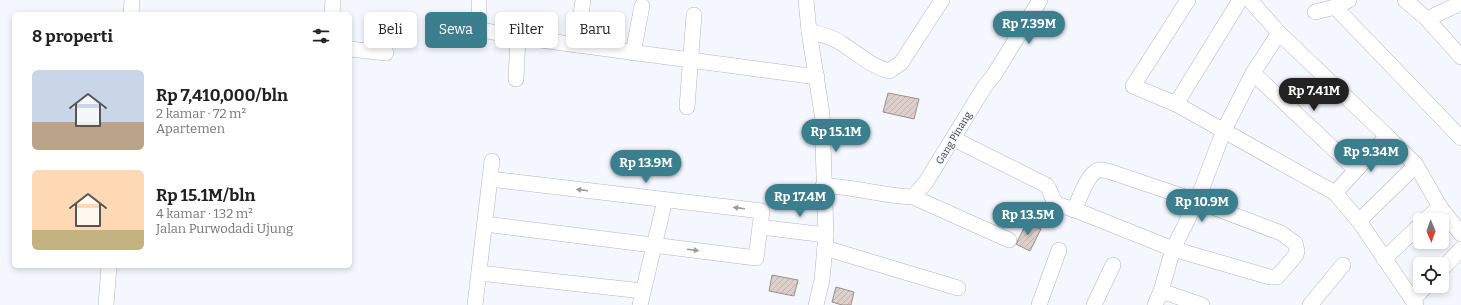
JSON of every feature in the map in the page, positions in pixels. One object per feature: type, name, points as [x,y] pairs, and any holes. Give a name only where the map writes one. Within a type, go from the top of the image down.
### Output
[{"type":"street","points":[[332,12],[334,0]]},
{"type":"street","points":[[479,0],[479,26],[482,30],[495,33]]},
{"type":"street","points":[[581,12],[583,0]]},
{"type":"street","points":[[806,0],[809,31],[822,114],[825,241],[822,280],[816,305]]},
{"type":"street","points":[[809,31],[826,35],[840,42],[877,68],[889,71],[901,63],[942,0]]},
{"type":"street","name":"Gang Pinang","points":[[912,197],[926,182],[954,139],[985,86],[994,75],[1040,0]]},
{"type":"street","points":[[1188,0],[1133,86],[1176,104],[1335,193],[1359,221],[1414,303],[1421,293]]},
{"type":"street","points":[[1176,104],[1240,0]]},
{"type":"street","points":[[1250,0],[1279,33],[1416,165],[1440,207],[1461,234]]},
{"type":"street","points":[[1315,12],[1335,7],[1349,0]]},
{"type":"street","points":[[1405,0],[1427,19],[1461,57]]},
{"type":"street","points":[[1427,19],[1461,3]]},
{"type":"street","points":[[633,53],[642,6]]},
{"type":"street","points":[[1335,7],[1461,138]]},
{"type":"street","points":[[687,107],[694,15]]},
{"type":"street","points":[[1202,305],[1158,298],[1173,249],[1197,201],[1224,130],[1253,73],[1279,33]]},
{"type":"street","points":[[516,79],[517,48]]},
{"type":"street","points":[[598,48],[817,77]]},
{"type":"street","points":[[352,49],[386,53]]},
{"type":"street","points":[[1253,73],[1356,170]]},
{"type":"street","points":[[1335,193],[1387,136]]},
{"type":"street","points":[[954,139],[1046,185],[1057,204],[1173,249],[1270,277],[1277,277],[1296,255],[1297,251],[1295,243],[1281,233],[1197,201],[1108,170],[1094,172],[1087,182],[1074,210]]},
{"type":"street","points":[[475,305],[492,161]]},
{"type":"street","points":[[1359,221],[1416,165]]},
{"type":"street","points":[[485,224],[756,258],[762,211],[490,179]]},
{"type":"street","points":[[823,186],[842,186],[892,196],[912,197],[1009,240]]},
{"type":"street","points":[[479,273],[642,298],[665,200]]},
{"type":"street","points":[[1433,213],[1440,207]]},
{"type":"street","points":[[760,227],[825,241],[958,288]]},
{"type":"street","points":[[1384,259],[1413,232]]},
{"type":"street","points":[[1449,262],[1461,249]]},
{"type":"street","points":[[1039,305],[1059,250]]},
{"type":"street","points":[[1094,305],[1112,265]]},
{"type":"street","points":[[1310,305],[1343,265]]},
{"type":"street","points":[[106,305],[110,268]]},
{"type":"building","points":[[888,93],[919,99],[914,119],[883,112]]},
{"type":"building","points":[[1027,222],[1041,229],[1030,251],[1016,244]]},
{"type":"building","points":[[772,275],[798,280],[794,296],[769,291]]},
{"type":"building","points":[[836,287],[854,292],[851,305],[842,305],[832,302]]}]
